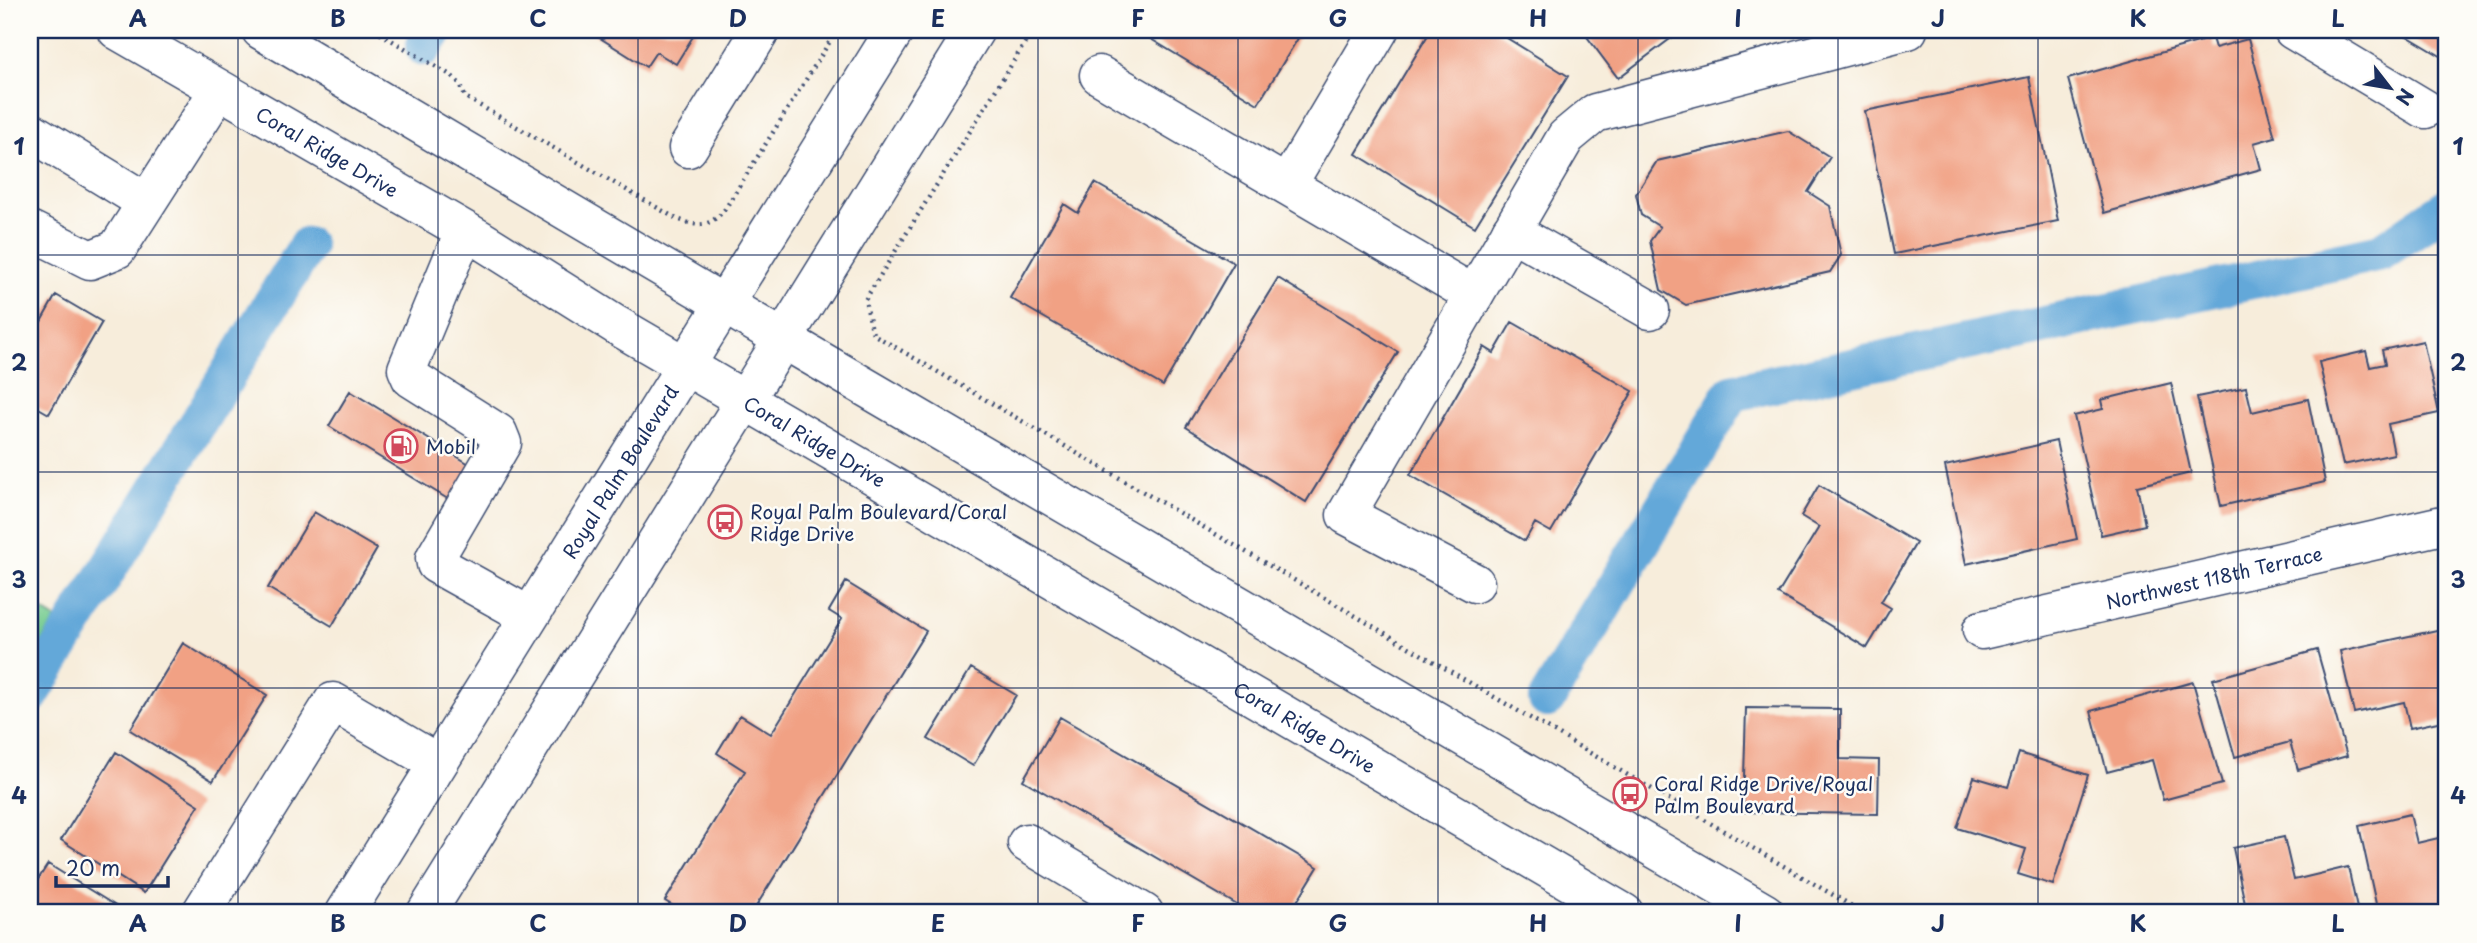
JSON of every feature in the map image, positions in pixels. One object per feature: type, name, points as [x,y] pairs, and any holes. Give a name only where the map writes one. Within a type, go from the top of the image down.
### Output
[{"type":"main road","name":"Coral Ridge Drive","points":[[117,30],[467,232],[616,325],[1624,913]]},
{"type":"main road","points":[[261,30],[783,339],[1765,913]]},
{"type":"main road","points":[[688,148],[761,30]]},
{"type":"main road","name":"Royal Palm Boulevard","points":[[345,913],[895,30]]},
{"type":"main road","points":[[426,913],[975,30]]},
{"type":"main road","points":[[1287,185],[1379,30]]},
{"type":"main road","points":[[1475,583],[1346,515],[1566,137],[1595,113],[1844,38],[1908,30]]},
{"type":"main road","points":[[2293,30],[2425,108]]},
{"type":"main road","points":[[1099,75],[1474,295]]},
{"type":"main road","points":[[30,230],[90,260],[117,249],[219,89]]},
{"type":"main road","points":[[30,131],[146,202]]},
{"type":"main road","points":[[467,232],[455,253],[407,369],[411,378],[498,433],[502,443],[435,558],[436,564],[528,616]]},
{"type":"main road","points":[[1511,232],[1650,310]]},
{"type":"main road","name":"Northwest 118th Terrace","points":[[1982,630],[2447,524]]},
{"type":"main road","points":[[201,913],[333,702],[437,763]]},
{"type":"main road","points":[[1027,843],[1144,913]]},
{"type":"path","points":[[374,30],[452,76],[461,85],[465,97],[677,219],[694,225],[705,225],[726,209],[836,30]]},
{"type":"path","points":[[1032,30],[865,300],[873,334],[1864,913]]},
{"type":"green space","points":[[30,603],[56,619],[30,662]]},
{"type":"building","points":[[590,30],[697,30],[676,64],[656,52],[646,67]]},
{"type":"building","points":[[1136,30],[1303,30],[1258,104]]},
{"type":"building","points":[[1431,30],[1494,30],[1568,76],[1475,227],[1356,154]]},
{"type":"building","points":[[1582,30],[1682,30],[1618,78]]},
{"type":"building","points":[[2397,30],[2447,30],[2447,53],[2444,58]]},
{"type":"building","points":[[2212,38],[2215,48],[2248,39],[2275,137],[2254,143],[2261,169],[2104,213],[2068,79]]},
{"type":"building","points":[[2029,77],[2058,221],[1894,254],[1865,111]]},
{"type":"building","points":[[1788,131],[1830,157],[1808,192],[1830,206],[1841,255],[1830,272],[1686,305],[1661,290],[1650,241],[1660,227],[1641,215],[1636,194],[1657,161]]},
{"type":"building","points":[[1095,183],[1234,263],[1163,386],[1010,298],[1064,204],[1078,213]]},
{"type":"building","points":[[1278,278],[1398,352],[1306,502],[1186,427]]},
{"type":"building","points":[[56,295],[102,322],[49,414],[30,403],[30,341]]},
{"type":"building","points":[[1512,322],[1633,391],[1551,532],[1535,523],[1525,541],[1410,475],[1484,347],[1494,353]]},
{"type":"building","points":[[2423,341],[2439,413],[2388,424],[2394,454],[2343,465],[2319,362],[2366,351],[2370,367],[2385,364],[2382,350]]},
{"type":"building","points":[[2171,383],[2191,473],[2137,486],[2145,525],[2101,535],[2074,416],[2103,409],[2101,400]]},
{"type":"building","points":[[2246,387],[2252,412],[2308,399],[2325,482],[2221,506],[2197,397]]},
{"type":"building","name":"Mobil","points":[[350,391],[474,467],[451,501],[329,426]]},
{"type":"building","points":[[2056,441],[2077,539],[1966,564],[1945,466]]},
{"type":"building","points":[[1819,485],[1916,543],[1881,602],[1891,608],[1867,648],[1778,594],[1819,527],[1801,516]]},
{"type":"building","points":[[314,512],[377,549],[332,626],[268,588]]},
{"type":"building","points":[[846,582],[926,631],[752,913],[685,913],[665,901],[745,771],[717,753],[740,715],[771,734],[842,619],[829,611]]},
{"type":"building","points":[[2446,628],[2447,720],[2410,728],[2404,702],[2354,713],[2340,651]]},
{"type":"building","points":[[183,643],[267,695],[213,781],[130,730]]},
{"type":"building","points":[[2317,650],[2347,756],[2298,770],[2290,742],[2235,757],[2213,679]]},
{"type":"building","points":[[971,668],[1016,695],[973,766],[928,739]]},
{"type":"building","points":[[2193,682],[2222,784],[2163,800],[2152,760],[2107,772],[2091,711]]},
{"type":"building","points":[[1746,708],[1840,709],[1840,759],[1879,760],[1878,814],[1743,812]]},
{"type":"building","points":[[1060,717],[1318,867],[1290,913],[1251,913],[1023,780]]},
{"type":"building","points":[[116,752],[199,805],[144,893],[61,840]]},
{"type":"building","points":[[2019,753],[2088,775],[2053,885],[2018,874],[2026,849],[1957,828],[1974,777],[2008,787]]},
{"type":"building","points":[[2410,814],[2417,843],[2447,836],[2447,913],[2378,913],[2359,826]]},
{"type":"building","points":[[2284,837],[2294,880],[2348,867],[2358,913],[2247,913],[2233,848]]},
{"type":"building","points":[[48,864],[127,913],[30,913],[30,892]]},
{"type":"waterway","points":[[424,47],[435,30]]},
{"type":"waterway","points":[[1547,699],[1732,393],[2381,252],[2447,207]]},
{"type":"waterway","points":[[30,696],[307,246]]},
{"type":"place","name":"Mobil","points":[[401,446]]},
{"type":"place","name":"Royal Palm Boulevard/Coral Ridge Drive","points":[[725,522]]},
{"type":"place","name":"Coral Ridge Drive/Royal Palm Boulevard","points":[[1630,794]]}]
